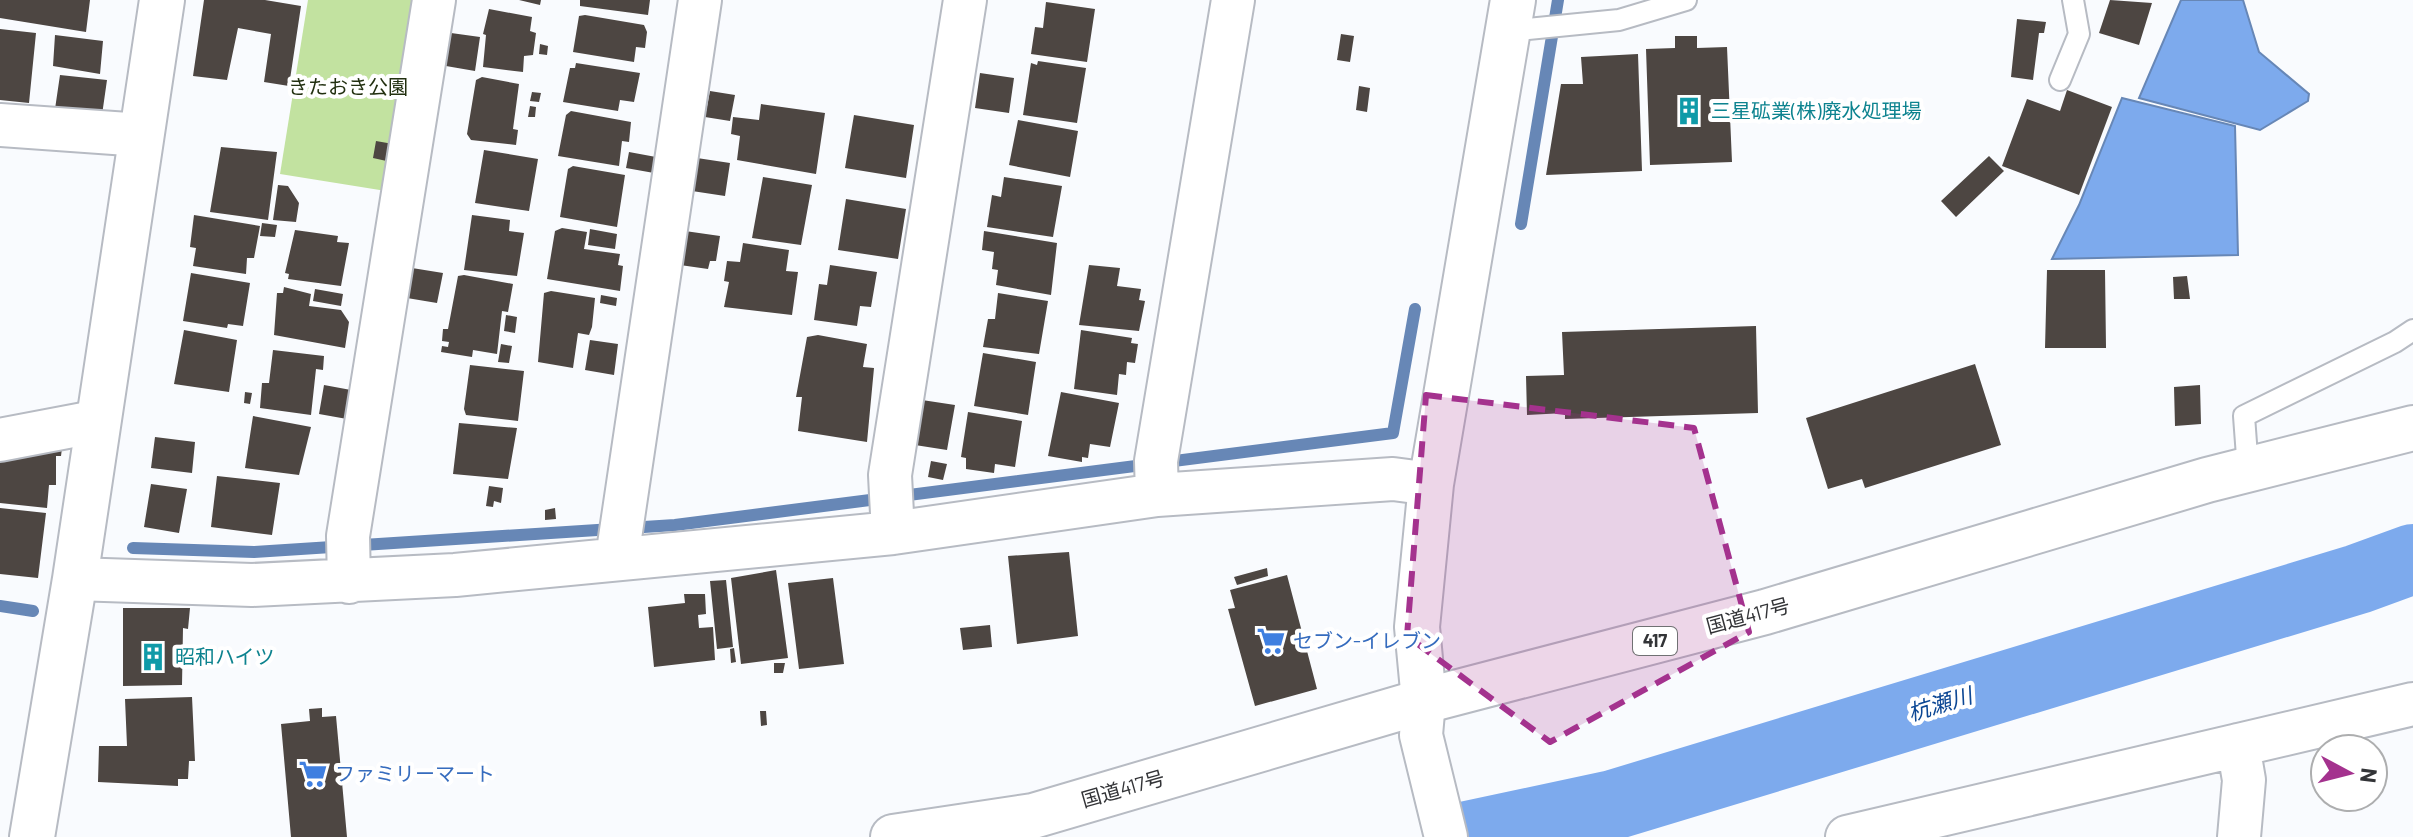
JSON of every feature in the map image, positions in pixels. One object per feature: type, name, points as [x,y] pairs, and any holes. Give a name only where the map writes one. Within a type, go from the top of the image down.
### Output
[{"type":"main road","points":[[32,837],[75,579],[162,0]]},
{"type":"main road","points":[[1422,718],[1417,627],[1431,484],[1520,20]]},
{"type":"main road","name":"国道417号","points":[[893,837],[1033,816],[1422,718],[1765,612],[2248,470],[2413,428]]},
{"type":"street","points":[[349,560],[434,0]]},
{"type":"street","points":[[620,538],[700,0]]},
{"type":"street","points":[[891,512],[965,0]]},
{"type":"street","points":[[1157,479],[1233,0]]},
{"type":"street","points":[[0,125],[142,135]]},
{"type":"street","points":[[0,440],[99,421]]},
{"type":"street","points":[[75,579],[252,585],[349,560],[891,512],[1157,479],[1393,479],[1431,484]]},
{"type":"street","points":[[1847,837],[2413,704]]},
{"type":"street","points":[[1422,718],[1446,837]]},
{"type":"street","points":[[2238,745],[2244,780],[2239,837]]},
{"type":"lane","points":[[1520,20],[1570,24],[1619,20],[1686,0]]},
{"type":"lane","points":[[2060,80],[2079,34],[2073,0]]},
{"type":"lane","points":[[2248,470],[2244,416],[2395,342],[2413,330]]},
{"type":"highlighted area","points":[[1426,395],[1694,428],[1749,632],[1550,742],[1407,636]]},
{"type":"green space","name":"きたおき公園","points":[[308,0],[416,0],[386,191],[280,174]]},
{"type":"water","points":[[2181,0],[2243,0],[2259,52],[2309,94],[2308,101],[2260,130],[2139,98]]},
{"type":"water","points":[[2122,98],[2235,126],[2238,255],[2052,259],[2079,205]]},
{"type":"building","points":[[0,0],[90,0],[86,32],[0,18]]},
{"type":"building","points":[[204,0],[265,0],[301,6],[289,86],[264,82],[271,34],[238,28],[227,80],[193,76]]},
{"type":"building","points":[[519,0],[541,0],[540,5]]},
{"type":"building","points":[[580,0],[650,0],[648,15],[580,6]]},
{"type":"building","points":[[2110,0],[2152,3],[2139,45],[2099,33]]},
{"type":"building","points":[[1046,2],[1095,9],[1087,62],[1031,54],[1035,27],[1043,28]]},
{"type":"building","points":[[489,9],[532,17],[530,31],[536,33],[533,55],[524,56],[523,72],[483,67],[486,35],[483,34]]},
{"type":"building","points":[[579,16],[644,25],[647,32],[645,48],[636,47],[634,62],[573,52]]},
{"type":"building","points":[[2017,19],[2046,22],[2044,33],[2039,33],[2033,80],[2011,77]]},
{"type":"building","points":[[0,29],[36,33],[29,103],[0,100]]},
{"type":"building","points":[[451,33],[480,37],[475,71],[446,66]]},
{"type":"building","points":[[1341,34],[1354,36],[1350,62],[1337,60]]},
{"type":"building","points":[[55,35],[103,41],[100,74],[53,66]]},
{"type":"building","name":"三星砿業(株)廃水処理場","points":[[1675,36],[1697,36],[1697,48],[1727,47],[1732,162],[1650,165],[1646,49],[1675,48]]},
{"type":"building","points":[[540,44],[548,46],[547,55],[539,54]]},
{"type":"building","points":[[1638,54],[1642,171],[1546,175],[1561,84],[1583,84],[1581,57]]},
{"type":"building","points":[[1038,61],[1086,68],[1077,123],[1023,115],[1031,63],[1037,65]]},
{"type":"building","points":[[576,63],[640,73],[634,102],[620,100],[618,111],[563,102],[570,68],[575,68]]},
{"type":"building","points":[[980,73],[1014,78],[1009,113],[975,108]]},
{"type":"building","points":[[60,75],[107,80],[102,115],[55,109]]},
{"type":"building","points":[[482,77],[519,84],[513,129],[518,130],[516,145],[471,140],[467,134],[476,80]]},
{"type":"building","points":[[1359,86],[1370,88],[1367,112],[1356,110]]},
{"type":"building","points":[[2067,90],[2112,107],[2079,195],[2002,166],[2027,99],[2060,111]]},
{"type":"building","points":[[710,91],[735,95],[730,121],[705,117]]},
{"type":"building","points":[[532,92],[541,93],[539,102],[530,101]]},
{"type":"building","points":[[761,104],[825,113],[816,174],[737,160],[740,136],[731,134],[733,117],[759,120]]},
{"type":"building","points":[[530,106],[536,107],[535,117],[528,117]]},
{"type":"building","points":[[571,111],[631,122],[629,142],[622,141],[619,166],[558,156],[566,115]]},
{"type":"building","points":[[854,115],[914,125],[906,178],[845,168]]},
{"type":"building","points":[[1018,120],[1078,131],[1070,177],[1009,165]]},
{"type":"building","points":[[376,141],[393,144],[391,162],[373,158]]},
{"type":"building","points":[[221,147],[277,152],[268,220],[210,212]]},
{"type":"building","points":[[484,150],[538,159],[529,211],[475,203]]},
{"type":"building","points":[[629,152],[656,157],[654,173],[626,168]]},
{"type":"building","points":[[1989,156],[2004,171],[1956,217],[1941,201]]},
{"type":"building","points":[[697,158],[730,163],[725,196],[692,191]]},
{"type":"building","points":[[573,166],[625,175],[617,227],[560,217],[568,169]]},
{"type":"building","points":[[763,177],[812,185],[801,245],[752,238]]},
{"type":"building","points":[[1004,177],[1062,186],[1053,237],[987,227],[992,195],[1001,197]]},
{"type":"building","points":[[278,185],[288,186],[299,203],[296,222],[273,220]]},
{"type":"building","points":[[846,199],[906,209],[898,259],[838,250]]},
{"type":"building","points":[[194,215],[260,226],[254,258],[247,258],[246,274],[193,266],[196,248],[190,247]]},
{"type":"building","points":[[472,215],[510,220],[509,231],[524,233],[517,276],[464,270]]},
{"type":"building","points":[[262,223],[277,225],[275,237],[260,236]]},
{"type":"building","points":[[562,228],[587,232],[584,249],[620,254],[618,265],[623,266],[620,291],[547,279],[555,231]]},
{"type":"building","points":[[590,229],[617,234],[615,249],[588,245]]},
{"type":"building","points":[[295,230],[338,236],[337,242],[349,243],[341,286],[288,279],[289,274],[285,273]]},
{"type":"building","points":[[685,231],[720,236],[716,261],[710,261],[708,269],[680,265]]},
{"type":"building","points":[[984,231],[1057,243],[1051,295],[996,285],[998,270],[992,269],[994,252],[982,250]]},
{"type":"building","points":[[743,243],[789,250],[786,271],[798,272],[792,315],[724,307],[729,282],[724,281],[727,261],[740,262]]},
{"type":"building","points":[[830,265],[877,272],[871,307],[860,306],[857,326],[814,320],[819,284],[827,285]]},
{"type":"building","points":[[1089,265],[1120,268],[1117,286],[1141,289],[1139,300],[1145,301],[1139,331],[1079,325]]},
{"type":"building","points":[[412,268],[443,273],[437,303],[407,298]]},
{"type":"building","points":[[2047,270],[2105,270],[2106,348],[2045,348]]},
{"type":"building","points":[[191,273],[250,283],[243,326],[228,324],[227,328],[183,321]]},
{"type":"building","points":[[458,276],[513,284],[508,312],[502,311],[497,354],[473,350],[472,357],[441,352],[442,346],[448,347],[449,342],[442,341],[443,329],[448,329]]},
{"type":"building","points":[[2187,276],[2190,299],[2174,299],[2173,277]]},
{"type":"building","points":[[284,287],[311,294],[309,306],[341,310],[349,322],[345,348],[274,335],[277,293],[283,293]]},
{"type":"building","points":[[315,289],[343,294],[341,306],[313,301]]},
{"type":"building","points":[[551,291],[595,298],[592,327],[589,335],[578,333],[573,368],[538,362],[544,293]]},
{"type":"building","points":[[998,293],[1048,301],[1039,354],[983,347],[988,319],[995,319]]},
{"type":"building","points":[[601,295],[617,298],[616,306],[600,303]]},
{"type":"building","points":[[506,315],[517,317],[515,333],[504,331]]},
{"type":"building","points":[[1756,326],[1758,413],[1565,419],[1565,413],[1527,415],[1526,376],[1564,375],[1562,332]]},
{"type":"building","points":[[184,330],[237,340],[229,392],[174,384]]},
{"type":"building","points":[[1081,330],[1132,338],[1131,343],[1138,344],[1135,363],[1127,362],[1126,375],[1119,374],[1117,395],[1074,389]]},
{"type":"building","points":[[818,335],[867,344],[863,367],[874,368],[867,442],[798,431],[802,397],[796,397],[807,337]]},
{"type":"building","points":[[590,340],[618,344],[614,375],[585,370]]},
{"type":"building","points":[[501,344],[512,346],[509,363],[498,362]]},
{"type":"building","points":[[273,350],[324,356],[323,370],[316,369],[311,415],[260,408],[262,383],[269,383]]},
{"type":"building","points":[[983,353],[1036,362],[1028,415],[974,406]]},
{"type":"building","points":[[1975,364],[2001,445],[1865,488],[1862,479],[1828,489],[1806,418]]},
{"type":"building","points":[[470,365],[524,371],[518,421],[466,415],[464,409]]},
{"type":"building","points":[[324,385],[351,390],[347,419],[319,414]]},
{"type":"building","points":[[2200,385],[2201,424],[2175,426],[2174,387]]},
{"type":"building","points":[[245,392],[252,393],[250,404],[244,403]]},
{"type":"building","points":[[1061,392],[1119,403],[1110,447],[1090,444],[1088,458],[1082,457],[1082,462],[1048,456]]},
{"type":"building","points":[[922,400],[955,405],[947,450],[915,445]]},
{"type":"building","points":[[968,412],[1022,421],[1015,467],[995,464],[994,473],[966,469],[966,458],[961,457]]},
{"type":"building","points":[[253,416],[311,427],[299,475],[245,468]]},
{"type":"building","points":[[459,423],[517,428],[508,479],[453,474]]},
{"type":"building","points":[[64,433],[61,456],[56,456],[56,485],[49,485],[47,508],[0,503],[0,451]]},
{"type":"building","points":[[155,437],[195,442],[192,473],[151,468]]},
{"type":"building","points":[[931,461],[947,464],[943,480],[928,477]]},
{"type":"building","points":[[217,476],[280,483],[272,535],[211,527]]},
{"type":"building","points":[[151,484],[187,489],[179,533],[144,527]]},
{"type":"building","points":[[489,486],[503,488],[501,503],[494,501],[493,507],[486,506]]},
{"type":"building","points":[[0,508],[46,513],[38,578],[0,574]]},
{"type":"building","points":[[555,508],[556,519],[545,520],[545,510]]},
{"type":"building","points":[[1069,552],[1078,636],[1017,644],[1008,556]]},
{"type":"building","points":[[1267,568],[1268,576],[1237,585],[1234,577]]},
{"type":"building","points":[[776,570],[788,658],[741,664],[731,578]]},
{"type":"building","name":"セブン-イレブン","points":[[1287,575],[1317,689],[1255,706],[1228,609],[1235,608],[1230,590]]},
{"type":"building","points":[[833,578],[844,664],[799,669],[788,583]]},
{"type":"building","points":[[726,580],[733,647],[717,649],[710,581]]},
{"type":"building","points":[[684,594],[705,594],[706,614],[698,615],[699,628],[713,627],[715,660],[654,667],[648,607],[685,603]]},
{"type":"building","name":"昭和ハイツ","points":[[123,608],[190,608],[188,629],[183,628],[182,685],[123,686]]},
{"type":"building","points":[[990,625],[992,647],[963,650],[960,628]]},
{"type":"building","points":[[734,648],[736,662],[731,663],[730,649]]},
{"type":"building","points":[[774,663],[785,663],[783,673],[774,673]]},
{"type":"building","points":[[192,697],[195,761],[189,761],[188,779],[178,779],[178,786],[98,782],[99,746],[127,746],[125,699]]},
{"type":"building","name":"ファミリーマート","points":[[322,708],[322,717],[336,716],[347,837],[291,837],[281,724],[310,721],[309,709]]},
{"type":"building","points":[[760,711],[766,711],[767,725],[761,726]]},
{"type":"waterway","points":[[1521,224],[1558,0]]},
{"type":"waterway","points":[[133,548],[254,552],[675,525],[1393,433],[1415,309]]},
{"type":"waterway","name":"杭瀬川","points":[[1463,837],[1613,805],[2358,579],[2413,559]]},
{"type":"waterway","points":[[0,606],[33,611]]},
{"type":"place","name":"三星砿業(株)廃水処理場","points":[[1689,111]]},
{"type":"place","name":"セブン-イレブン","points":[[1271,641]]},
{"type":"place","name":"昭和ハイツ","points":[[153,657]]},
{"type":"place","name":"ファミリーマート","points":[[313,774]]}]
